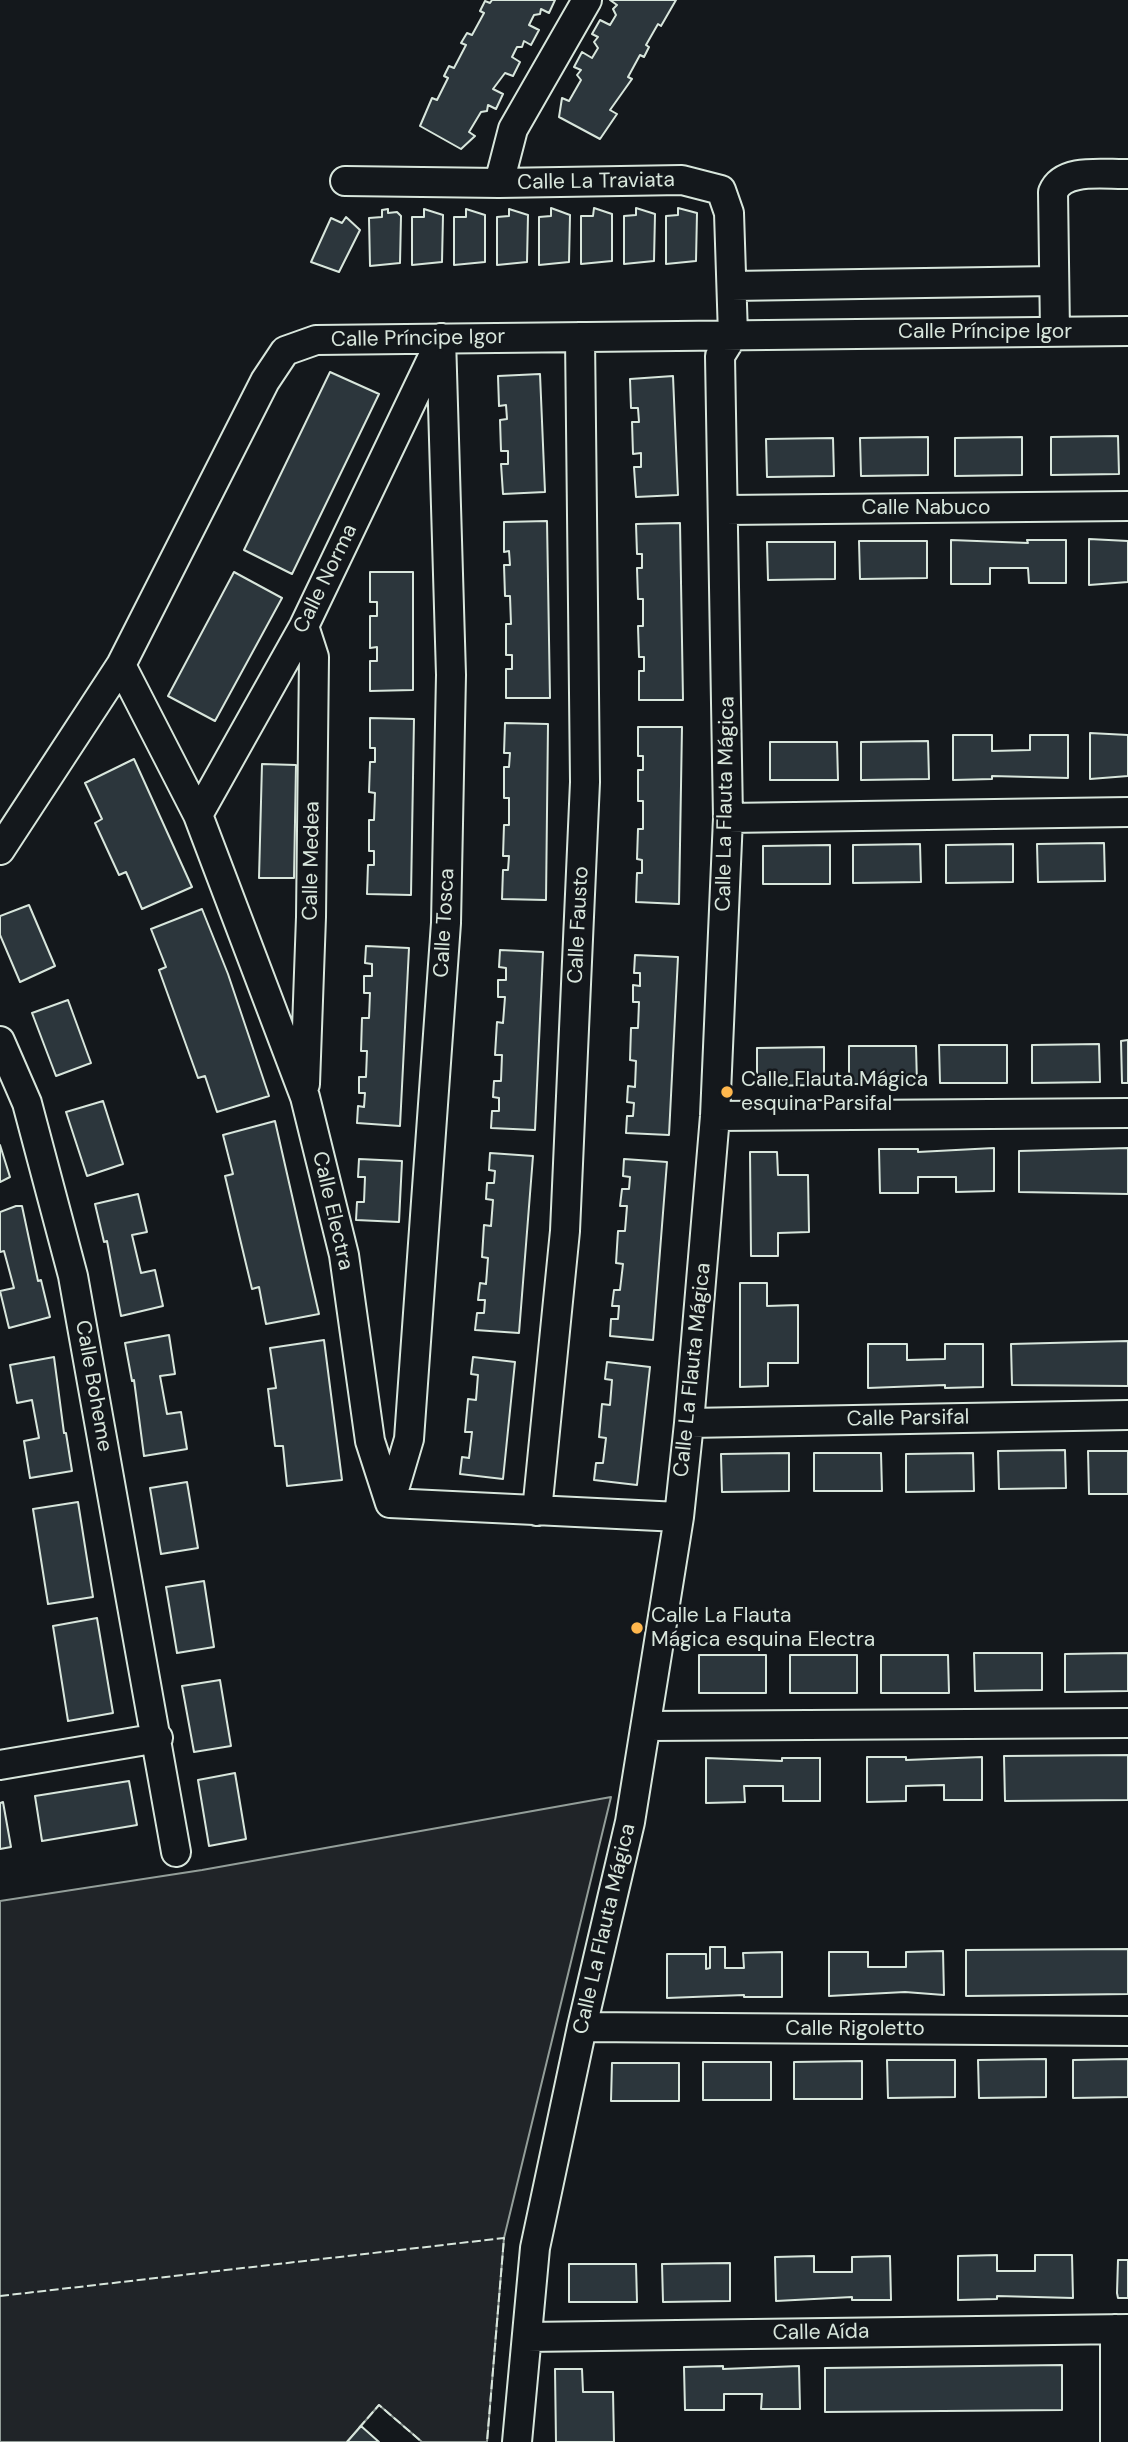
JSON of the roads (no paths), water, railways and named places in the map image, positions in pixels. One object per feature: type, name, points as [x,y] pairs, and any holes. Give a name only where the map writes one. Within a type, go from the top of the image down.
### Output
[{"type":"street","name":"Calle La Traviata","points":[[499,183],[513,129],[587,0]]},
{"type":"street","points":[[1055,332],[1056,185],[1073,175],[1128,174]]},
{"type":"street","name":"Calle La Traviata","points":[[345,181],[499,183],[682,180],[721,190],[729,213],[732,286]]},
{"type":"street","points":[[732,286],[1054,281]]},
{"type":"street","name":"Calle La Flauta Mágica","points":[[517,2442],[535,2248],[582,2027],[630,1822],[648,1726],[679,1517],[689,1423],[715,1116],[728,818],[725,510],[720,356],[733,335],[732,286]]},
{"type":"street","name":"Calle Príncipe Igor","points":[[0,850],[121,665],[265,381],[285,351],[316,340],[1128,331]]},
{"type":"street","name":"Calle Fausto","points":[[537,1511],[565,1231],[585,782],[580,337]]},
{"type":"street","name":"Calle Norma","points":[[198,815],[304,626],[441,338]]},
{"type":"street","name":"Calle Tosca","points":[[390,1503],[409,1439],[446,923],[451,675],[441,338]]},
{"type":"street","name":"Calle Nabuco","points":[[725,510],[1128,506]]},
{"type":"street","name":"Calle Medea","points":[[304,626],[314,657],[311,917],[305,1097]]},
{"type":"street","name":"Calle Electra","points":[[121,665],[198,815],[305,1097],[344,1255],[370,1441],[390,1503]]},
{"type":"street","points":[[728,818],[1128,812]]},
{"type":"street","name":"Calle Boheme","points":[[0,1041],[27,1103],[73,1276],[158,1738],[176,1852]]},
{"type":"street","points":[[715,1116],[1128,1113]]},
{"type":"street","name":"Calle Parsifal","points":[[689,1423],[1128,1415]]},
{"type":"street","points":[[390,1503],[679,1517]]},
{"type":"street","points":[[648,1726],[1128,1723]]},
{"type":"street","points":[[0,1765],[158,1738]]},
{"type":"street","name":"Calle Rigoletto","points":[[582,2027],[1128,2031]]},
{"type":"street","name":"Calle Aída","points":[[527,2337],[1122,2329],[1115,2442]]},
{"type":"place","name":"Calle Flauta Mágica esquina Parsifal","points":[[727,1092]]},
{"type":"place","name":"Calle La Flauta Mágica esquina Electra","points":[[637,1628]]}]
